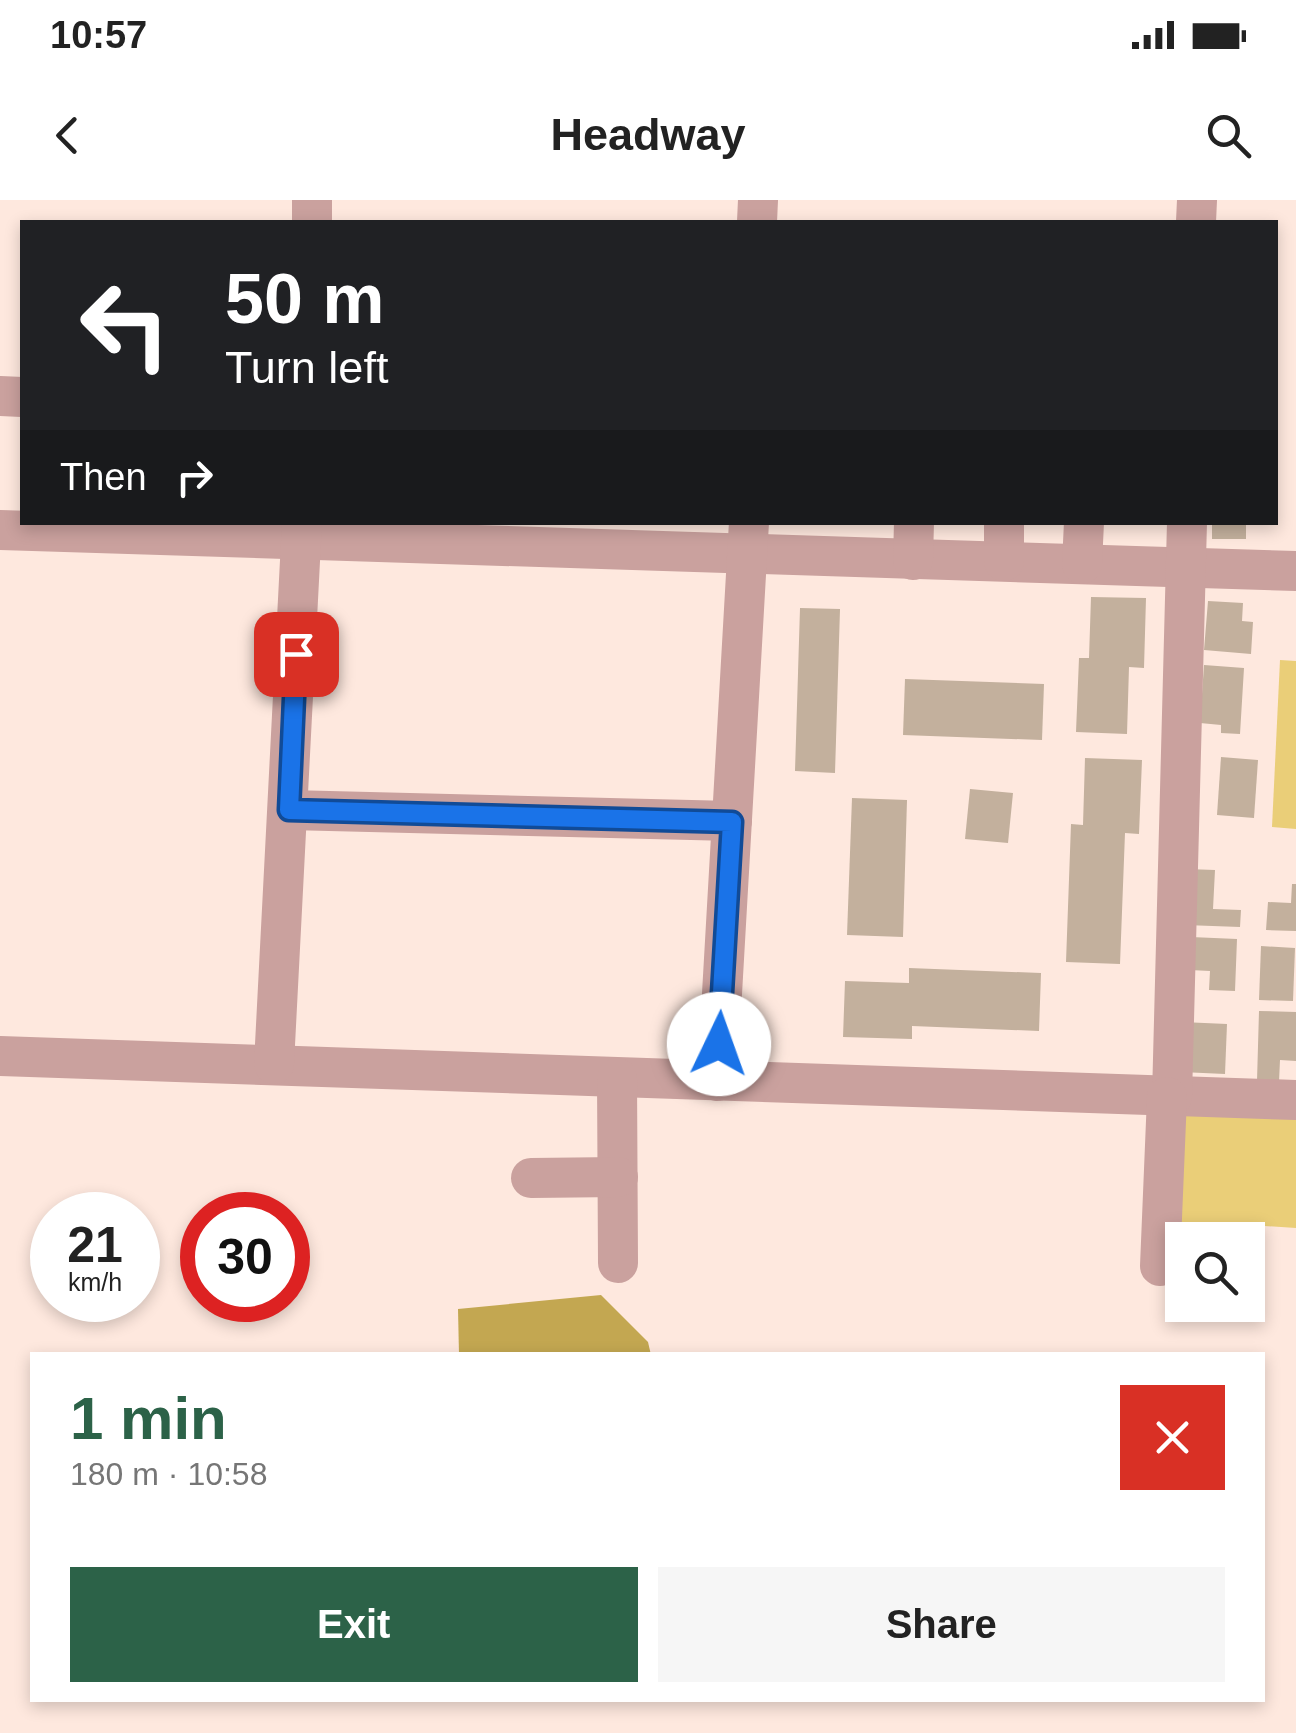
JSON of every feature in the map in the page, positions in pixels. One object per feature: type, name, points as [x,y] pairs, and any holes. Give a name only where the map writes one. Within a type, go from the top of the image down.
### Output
[{"type":"street","points":[[1082,564],[1084,525]]},
{"type":"street","points":[[1160,1266],[1187,525]]},
{"type":"street","points":[[0,530],[75,527],[1004,542],[1082,564],[1296,571]]},
{"type":"street","points":[[274,1064],[301,530]]},
{"type":"street","points":[[716,1081],[748,538]]},
{"type":"street","points":[[289,810],[732,822]]},
{"type":"street","points":[[0,1056],[1296,1100]]},
{"type":"street","points":[[617,1078],[618,1263]]},
{"type":"street","points":[[530,1178],[618,1177]]},
{"type":"shaded area","points":[[1280,660],[1296,661],[1296,829],[1272,827]]},
{"type":"shaded area","points":[[1180,1104],[1296,1112],[1296,1228],[1265,1226],[1265,1222],[1172,1222]]},
{"type":"shaded area","points":[[601,1295],[648,1342],[650,1352],[459,1352],[458,1309]]},
{"type":"building","points":[[1212,525],[1246,525],[1246,539],[1212,539]]},
{"type":"building","points":[[1091,597],[1146,598],[1144,668],[1129,667],[1127,734],[1076,732],[1079,658],[1089,658]]},
{"type":"building","points":[[1208,601],[1243,603],[1242,621],[1253,622],[1251,654],[1204,650]]},
{"type":"building","points":[[800,608],[840,609],[835,773],[795,771]]},
{"type":"building","points":[[1204,665],[1244,668],[1240,734],[1221,733],[1221,725],[1200,723]]},
{"type":"building","points":[[905,679],[1044,684],[1042,740],[903,735]]},
{"type":"building","points":[[1221,757],[1258,760],[1254,818],[1217,815]]},
{"type":"building","points":[[1085,758],[1142,760],[1139,834],[1125,833],[1120,964],[1066,962],[1071,824],[1083,825]]},
{"type":"building","points":[[970,789],[1013,793],[1008,843],[965,839]]},
{"type":"building","points":[[852,798],[907,800],[903,937],[847,935]]},
{"type":"building","points":[[1187,869],[1215,870],[1213,909],[1241,910],[1240,927],[1185,925]]},
{"type":"building","points":[[1292,884],[1296,884],[1296,931],[1266,930],[1268,902],[1291,903]]},
{"type":"building","points":[[1191,937],[1237,939],[1235,991],[1209,990],[1210,971],[1190,970]]},
{"type":"building","points":[[1261,946],[1295,948],[1293,1001],[1259,1000]]},
{"type":"building","points":[[909,968],[1041,973],[1039,1031],[912,1026],[912,1039],[843,1037],[845,981],[909,983]]},
{"type":"building","points":[[1259,1011],[1296,1012],[1296,1061],[1280,1060],[1279,1082],[1257,1081]]},
{"type":"building","points":[[1182,1022],[1227,1024],[1225,1074],[1181,1072]]},
{"type":"route","points":[[296,654],[289,810],[732,822],[719,1044]]}]
